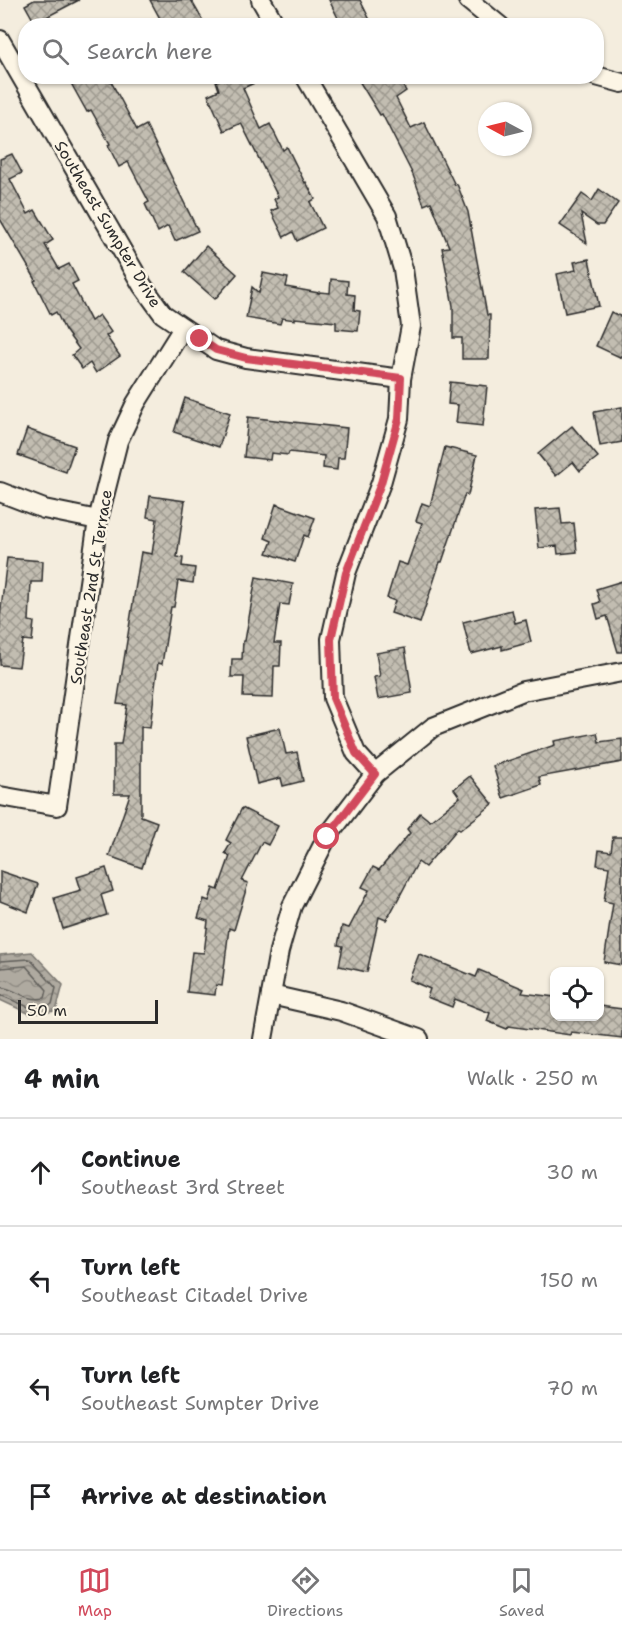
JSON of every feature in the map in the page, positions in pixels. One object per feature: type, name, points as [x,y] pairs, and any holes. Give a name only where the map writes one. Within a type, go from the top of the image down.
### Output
[{"type":"street","points":[[261,0],[271,18]]},
{"type":"street","points":[[468,0],[490,18]]},
{"type":"street","name":"Southeast Sumpter Drive","points":[[0,40],[18,71]]},
{"type":"street","points":[[604,78],[622,83]]},
{"type":"street","name":"Southeast Sumpter Drive","points":[[26,84],[142,285],[163,314],[216,350],[246,358],[401,378]]},
{"type":"street","points":[[310,84],[387,216],[403,269],[411,326],[401,378],[399,419],[381,483],[346,573],[331,639],[333,698],[356,753],[375,774]]},
{"type":"street","name":"Southeast 2nd St Terrace","points":[[0,796],[57,806],[98,519],[118,441],[136,403],[183,328]]},
{"type":"street","points":[[0,492],[44,509],[98,519]]},
{"type":"street","points":[[263,1039],[279,951],[292,906],[327,837],[375,774],[433,727],[523,691],[622,672]]},
{"type":"street","points":[[271,995],[341,1011],[419,1039]]},
{"type":"water","points":[[32,952],[63,985],[56,1011],[30,1014],[0,1000],[0,955]]},
{"type":"building","points":[[34,0],[79,0],[45,18],[32,18],[25,5]]},
{"type":"building","points":[[150,0],[191,0],[201,18],[160,18]]},
{"type":"building","points":[[329,0],[360,0],[369,18],[338,18]]},
{"type":"building","points":[[71,84],[112,84],[137,130],[146,125],[198,231],[175,241],[168,226],[158,232],[145,204],[149,202],[128,162],[119,167],[108,145],[110,144],[91,110],[87,112]]},
{"type":"building","points":[[217,84],[252,84],[243,88],[261,129],[270,124],[283,150],[287,147],[315,199],[310,202],[323,228],[297,241],[293,232],[284,237],[271,211],[278,208],[274,199],[278,197],[241,123],[224,131],[208,95],[219,90]]},
{"type":"building","points":[[361,84],[402,84],[406,91],[396,98],[411,128],[424,122],[455,185],[457,184],[468,212],[487,315],[490,315],[489,359],[462,359],[462,338],[453,338],[453,306],[442,248],[449,247],[431,202],[424,205],[413,175],[382,114],[380,115]]},
{"type":"building","points":[[12,154],[22,173],[10,179],[28,214],[35,210],[53,240],[45,245],[59,269],[69,264],[78,281],[72,284],[91,321],[99,315],[111,332],[106,336],[120,356],[96,373],[90,363],[82,369],[72,355],[79,349],[65,330],[56,312],[51,315],[34,281],[36,280],[0,219],[0,159]]},
{"type":"building","points":[[599,189],[618,203],[603,225],[597,225],[581,214],[587,243],[560,225],[582,194],[592,201]]},
{"type":"building","points":[[206,246],[237,274],[215,299],[184,272]]},
{"type":"building","points":[[589,259],[599,306],[565,313],[557,274],[576,270],[574,262]]},
{"type":"building","points":[[263,273],[288,278],[286,287],[319,293],[330,293],[331,279],[348,281],[347,294],[355,295],[354,310],[360,311],[358,331],[336,329],[336,322],[282,318],[280,324],[246,318],[252,287],[259,293]]},
{"type":"building","points":[[611,312],[622,317],[622,358],[596,346]]},
{"type":"building","points":[[450,382],[487,386],[483,426],[456,423],[458,405],[448,404]]},
{"type":"building","points":[[185,398],[230,413],[219,447],[174,432]]},
{"type":"building","points":[[622,407],[622,442],[600,446],[594,412]]},
{"type":"building","points":[[248,417],[347,428],[344,458],[338,458],[337,470],[323,468],[324,456],[289,452],[288,455],[271,453],[270,460],[244,457]]},
{"type":"building","points":[[572,426],[598,457],[580,471],[573,462],[556,476],[538,454]]},
{"type":"building","points":[[27,429],[75,446],[66,472],[18,455]]},
{"type":"building","points":[[445,447],[477,455],[468,495],[465,494],[420,623],[391,613],[395,601],[387,598],[398,562],[407,565],[422,523],[416,521],[422,503],[430,506]]},
{"type":"building","points":[[150,496],[185,501],[177,557],[183,558],[182,566],[195,568],[193,583],[178,581],[174,607],[171,607],[162,664],[158,663],[150,728],[141,727],[141,816],[157,822],[142,868],[109,856],[130,794],[114,794],[114,744],[121,744],[127,705],[117,704],[141,552],[152,554],[157,519],[147,517]]},
{"type":"building","points":[[276,504],[315,518],[308,537],[304,535],[295,562],[267,553],[272,541],[265,538]]},
{"type":"building","points":[[560,508],[562,524],[574,523],[577,552],[558,554],[557,546],[539,548],[535,510]]},
{"type":"building","points":[[7,558],[43,561],[42,582],[31,582],[29,621],[34,622],[32,641],[23,640],[19,667],[0,665],[0,617]]},
{"type":"building","points":[[256,577],[293,584],[289,605],[280,604],[274,643],[281,643],[280,666],[274,666],[273,698],[243,697],[244,677],[231,677],[232,659],[242,659],[243,641],[245,641]]},
{"type":"building","points":[[622,581],[622,652],[618,652],[607,616],[598,619],[594,604],[600,602],[596,589]]},
{"type":"building","points":[[512,610],[515,623],[526,620],[531,642],[502,650],[502,646],[471,654],[463,622]]},
{"type":"building","points":[[405,648],[412,693],[378,699],[374,677],[380,676],[376,653]]},
{"type":"building","points":[[280,728],[286,754],[297,752],[303,781],[283,786],[281,778],[257,784],[246,736]]},
{"type":"building","points":[[597,733],[599,742],[622,739],[622,762],[539,777],[541,785],[503,798],[493,766],[555,745],[554,741]]},
{"type":"building","points":[[470,776],[493,804],[460,830],[458,828],[425,867],[418,862],[386,920],[379,917],[367,972],[339,966],[343,946],[338,945],[342,926],[349,928],[369,890],[362,887],[373,867],[379,870],[410,833],[407,829],[420,813],[430,821],[460,797],[454,789]]},
{"type":"building","points":[[242,808],[278,826],[268,845],[262,842],[242,881],[248,883],[234,930],[229,928],[222,986],[216,985],[215,995],[187,992],[192,952],[204,953],[208,921],[198,918],[204,899],[209,901],[213,888],[218,890],[230,856],[225,853],[231,843],[226,840]]},
{"type":"building","points":[[613,837],[622,837],[622,965],[604,962],[613,903],[604,901],[609,867],[597,865],[599,850],[611,852]]},
{"type":"building","points":[[106,868],[113,891],[101,895],[107,915],[63,929],[54,898],[81,890],[77,877]]},
{"type":"building","points":[[0,871],[38,884],[28,912],[0,901]]},
{"type":"building","points":[[419,954],[476,977],[479,970],[524,989],[522,993],[550,996],[550,1021],[604,1021],[604,1007],[622,1009],[622,1038],[571,1032],[570,1035],[509,1026],[507,1029],[487,1021],[490,1013],[455,999],[452,1007],[427,997],[430,989],[409,980]]},
{"type":"route","points":[[200,339],[216,350],[246,358],[401,378],[399,419],[381,483],[346,573],[331,639],[333,698],[356,753],[375,774],[327,837]]}]
